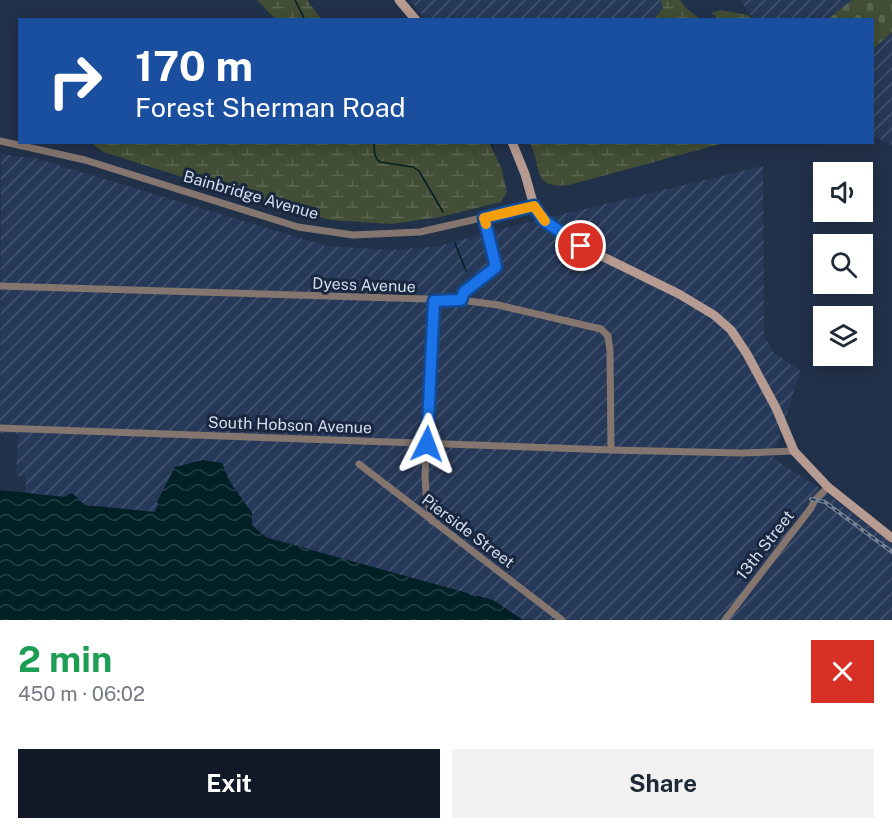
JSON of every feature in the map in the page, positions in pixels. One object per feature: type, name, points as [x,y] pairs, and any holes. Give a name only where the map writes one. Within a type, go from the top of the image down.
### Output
[{"type":"street","points":[[399,0],[414,18]]},
{"type":"street","name":"Bainbridge Avenue","points":[[0,141],[85,160],[298,226],[353,234],[399,234],[439,229],[534,206]]},
{"type":"street","points":[[513,144],[525,174],[534,206],[543,220],[581,246],[679,294],[714,315],[731,330],[747,354],[776,408],[794,451],[828,487],[892,538]]},
{"type":"street","points":[[461,300],[464,292],[496,267],[484,218]]},
{"type":"street","name":"Dyess Avenue","points":[[0,286],[434,301],[461,300],[498,304],[601,329],[608,336],[610,351],[611,450]]},
{"type":"street","points":[[432,521],[426,493],[434,301]]},
{"type":"street","name":"South Hobson Avenue","points":[[0,428],[611,450],[741,453],[794,451]]},
{"type":"street","name":"Pierside Street","points":[[359,464],[562,620]]},
{"type":"street","name":"13th Street","points":[[725,620],[812,508],[815,500],[828,487]]},
{"type":"shaded area","points":[[410,0],[661,0],[663,8],[655,18],[424,18]]},
{"type":"shaded area","points":[[740,0],[852,0],[830,18],[752,18]]},
{"type":"shaded area","points":[[892,32],[892,145],[874,136],[874,48]]},
{"type":"shaded area","points":[[1,154],[38,159],[327,246],[392,250],[440,246],[485,233],[763,166],[764,335],[773,352],[800,371],[773,458],[819,488],[892,544],[892,620],[535,620],[529,616],[523,620],[494,602],[158,505],[155,512],[85,505],[69,495],[64,497],[25,493],[26,477],[16,476],[18,434],[0,433]]},
{"type":"green space","points":[[257,0],[307,0],[320,18],[274,18]]},
{"type":"green space","points":[[661,0],[680,0],[699,18],[655,18],[663,8]]},
{"type":"green space","points":[[852,0],[892,0],[892,32],[874,48],[874,18],[829,18]]},
{"type":"green space","points":[[720,10],[748,15],[752,18],[717,18],[712,13]]},
{"type":"green space","points":[[490,144],[501,167],[507,192],[501,202],[440,217],[392,224],[331,220],[268,204],[103,152],[94,145]]},
{"type":"green space","points":[[530,144],[720,144],[569,185],[548,184],[543,180]]},
{"type":"water","points":[[203,460],[222,463],[230,482],[252,513],[252,525],[267,538],[493,600],[523,620],[0,620],[0,490],[64,497],[72,493],[85,505],[155,512],[157,502],[175,467]]},
{"type":"waterway","points":[[295,0],[304,18]]},
{"type":"waterway","points":[[374,144],[375,156],[380,162],[413,167],[419,171],[443,212]]},
{"type":"waterway","points":[[455,243],[466,271]]},
{"type":"railway","points":[[811,499],[825,502],[892,552]]},
{"type":"slow traffic","points":[[486,224],[484,218],[534,206],[545,221]]},
{"type":"route","points":[[427,444],[434,301],[461,300],[464,292],[496,267],[484,218],[534,206],[543,220],[581,246]]}]
